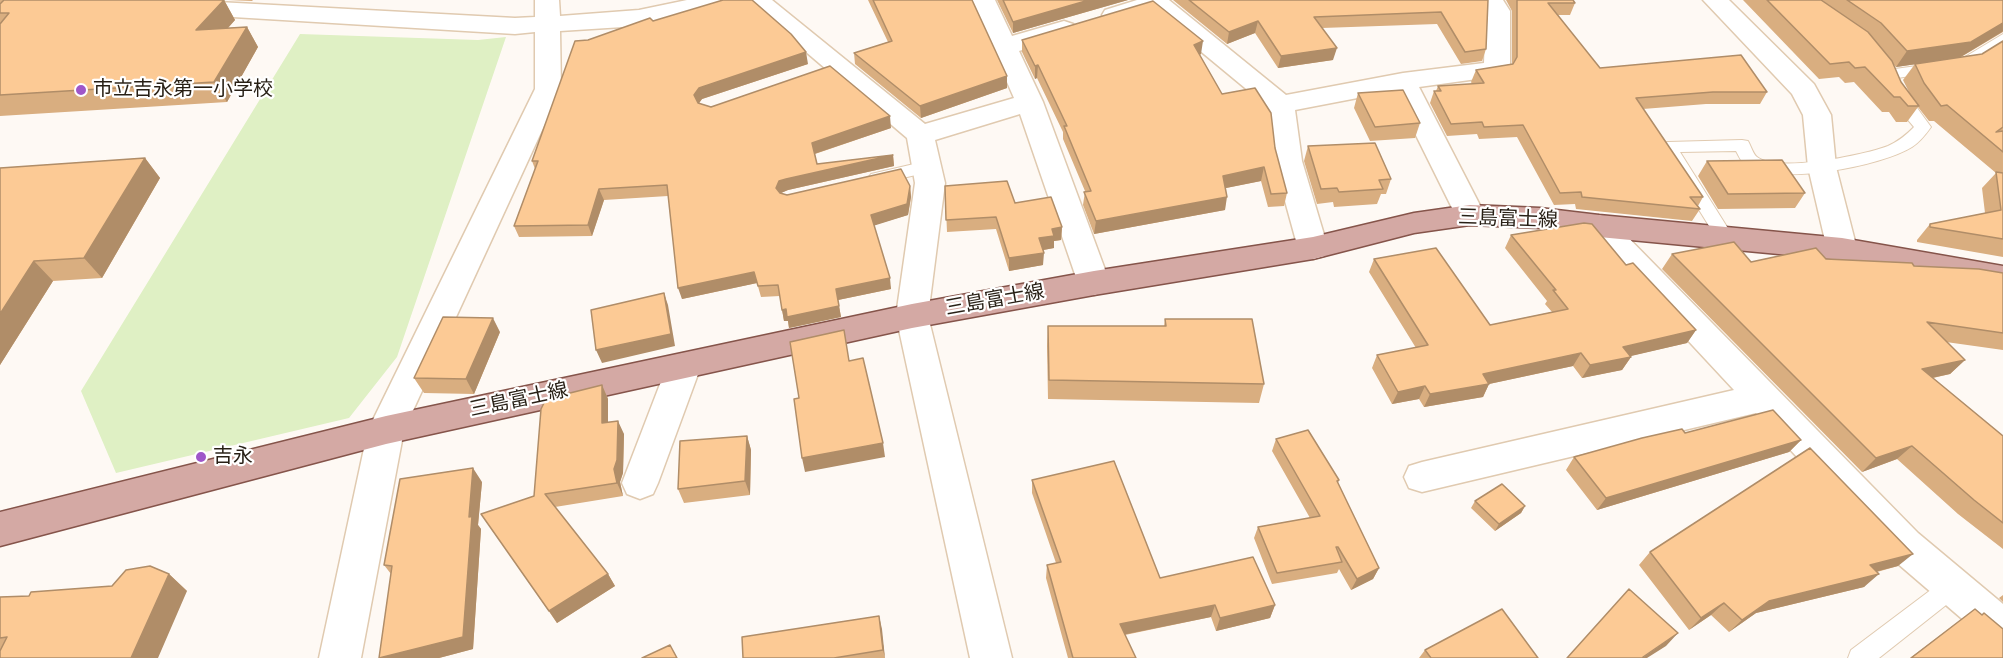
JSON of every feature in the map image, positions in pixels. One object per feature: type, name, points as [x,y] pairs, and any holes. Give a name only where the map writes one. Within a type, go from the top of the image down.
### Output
[{"type":"main road","name":"三島富士線","points":[[0,529],[386,430],[912,316],[1094,283],[1313,248],[1413,223],[1470,215],[1540,218],[1599,226],[1842,249],[2003,277]]},
{"type":"street","points":[[163,6],[213,4],[515,26],[548,13],[639,18],[720,0]]},
{"type":"street","points":[[757,0],[825,69],[920,135],[930,183],[912,316],[992,658]]},
{"type":"street","points":[[983,0],[1029,102],[1094,283]]},
{"type":"street","points":[[1281,104],[1403,81],[1497,69],[1498,11],[1491,0]]},
{"type":"street","points":[[1714,0],[1804,90],[1817,116],[1822,167],[1842,249]]},
{"type":"street","points":[[1003,47],[1156,2],[1281,104],[1288,161],[1313,248]]},
{"type":"street","points":[[340,658],[386,430],[548,89],[548,13]]},
{"type":"street","points":[[1403,81],[1470,215]]},
{"type":"street","points":[[920,135],[1029,102]]},
{"type":"street","points":[[1599,226],[1904,545],[2003,629]]},
{"type":"street","points":[[640,483],[684,366]]},
{"type":"street","points":[[1422,477],[1763,397]]},
{"type":"lane","points":[[1891,74],[1964,64],[2003,39]]},
{"type":"lane","points":[[1725,238],[1668,147],[1742,145],[1749,160],[1762,167],[1822,167],[1860,161],[1906,144],[1923,127],[1903,103],[1891,74],[1871,51]]},
{"type":"lane","points":[[858,182],[927,167]]},
{"type":"lane","points":[[1860,658],[1952,587]]},
{"type":"green space","points":[[300,34],[478,40],[506,37],[397,357],[349,418],[116,473],[81,391]]},
{"type":"building","points":[[4,0],[224,0],[196,30],[247,27],[214,82],[0,95],[0,24],[9,13],[0,13],[0,4]]},
{"type":"building","points":[[723,0],[752,0],[791,34],[806,52],[699,88],[694,95],[698,103],[711,107],[830,66],[890,116],[812,143],[817,164],[893,155],[786,179],[779,181],[776,188],[780,193],[787,195],[901,169],[910,186],[907,204],[871,215],[890,278],[836,289],[839,306],[787,317],[786,309],[782,310],[778,285],[758,286],[754,272],[678,288],[667,185],[599,189],[588,225],[514,226],[538,161],[532,161],[575,41],[588,40],[650,18],[653,21]]},
{"type":"building","points":[[873,0],[972,0],[1007,76],[920,106],[854,53],[892,41]]},
{"type":"building","points":[[1003,0],[1089,0],[1013,22]]},
{"type":"building","points":[[1189,0],[1488,0],[1486,49],[1465,52],[1441,12],[1314,17],[1337,48],[1281,56],[1258,21],[1229,32]]},
{"type":"building","points":[[1517,0],[1573,0],[1575,3],[1548,3],[1600,68],[1741,55],[1767,92],[1713,92],[1636,98],[1703,197],[1690,197],[1700,209],[1582,197],[1581,192],[1560,193],[1523,125],[1484,127],[1482,122],[1451,124],[1434,91],[1441,91],[1438,86],[1484,83],[1476,70],[1513,64],[1517,57]]},
{"type":"building","points":[[1767,0],[1821,0],[1868,32],[1892,61],[1901,82],[1919,106],[1908,106],[1900,97],[1894,97],[1865,67],[1855,68],[1849,62],[1830,64]]},
{"type":"building","points":[[1847,0],[2003,0],[2003,23],[1971,42],[1907,51],[1881,23]]},
{"type":"building","points":[[1153,1],[1203,41],[1194,45],[1222,94],[1255,88],[1271,113],[1275,148],[1287,193],[1271,194],[1264,167],[1223,176],[1227,197],[1096,221],[1084,192],[1091,191],[1064,126],[1067,126],[1038,65],[1035,66],[1022,40]]},
{"type":"building","points":[[2003,41],[2003,127],[1996,132],[2003,131],[2003,152],[1947,105],[1941,106],[1924,83],[1915,64],[1982,54]]},
{"type":"building","points":[[1403,90],[1420,123],[1375,127],[1358,93]]},
{"type":"building","points":[[1375,143],[1391,179],[1379,180],[1383,189],[1339,192],[1337,188],[1321,189],[1308,146]]},
{"type":"building","points":[[145,158],[84,258],[34,261],[0,314],[0,168]]},
{"type":"building","points":[[1782,160],[1805,193],[1728,194],[1707,161]]},
{"type":"building","points":[[1996,172],[2003,173],[2003,239],[1930,227],[1930,224],[2001,210]]},
{"type":"building","points":[[1007,181],[1015,203],[1051,197],[1062,227],[1052,229],[1054,236],[1039,238],[1044,253],[1009,258],[996,217],[946,220],[945,186]]},
{"type":"building","points":[[1584,223],[1592,224],[1626,265],[1633,263],[1696,330],[1623,347],[1631,357],[1590,365],[1581,353],[1483,374],[1489,384],[1430,394],[1425,386],[1398,392],[1377,355],[1428,345],[1374,259],[1436,248],[1490,325],[1568,309],[1553,290],[1556,290],[1511,235]]},
{"type":"building","points":[[1734,242],[1751,262],[1816,248],[1826,259],[1912,263],[1914,266],[1979,269],[2003,273],[2003,333],[1927,322],[1965,360],[1922,369],[2003,436],[2003,523],[1912,446],[1876,458],[1672,254]]},
{"type":"building","points":[[664,293],[671,334],[596,350],[591,310]]},
{"type":"building","points":[[443,317],[493,318],[466,379],[414,378]]},
{"type":"building","points":[[1165,319],[1252,319],[1264,384],[1049,380],[1048,326],[1166,326]]},
{"type":"building","points":[[844,330],[849,361],[863,358],[883,443],[802,458],[794,399],[799,398],[790,342]]},
{"type":"building","points":[[602,385],[602,423],[618,421],[617,460],[614,469],[617,483],[545,494],[608,574],[549,611],[481,514],[534,496],[541,409],[546,399]]},
{"type":"building","points":[[1773,410],[1801,440],[1606,498],[1574,457],[1642,438],[1682,429],[1685,433]]},
{"type":"building","points":[[1308,430],[1339,480],[1337,481],[1379,568],[1357,579],[1338,547],[1336,547],[1342,562],[1277,573],[1258,527],[1320,516],[1276,439]]},
{"type":"building","points":[[747,436],[745,481],[678,489],[680,441]]},
{"type":"building","points":[[1810,448],[1913,554],[1870,565],[1879,574],[1769,601],[1742,620],[1724,603],[1701,618],[1650,552]]},
{"type":"building","points":[[1114,461],[1160,578],[1253,557],[1275,605],[1220,618],[1215,605],[1120,624],[1136,658],[1073,658],[1047,565],[1061,562],[1032,480]]},
{"type":"building","points":[[473,468],[469,517],[472,516],[463,637],[379,658],[392,566],[384,565],[400,479]]},
{"type":"building","points":[[1502,484],[1525,506],[1499,524],[1475,501]]},
{"type":"building","points":[[150,566],[169,574],[131,658],[0,658],[0,651],[7,637],[0,638],[0,597],[29,596],[31,592],[112,586],[126,570]]},
{"type":"building","points":[[1629,589],[1678,633],[1643,657],[1645,658],[1567,658]]},
{"type":"building","points":[[1502,609],[1538,658],[1431,658],[1425,650]]},
{"type":"building","points":[[1975,609],[1982,615],[1984,613],[2003,629],[2003,658],[1911,658]]},
{"type":"building","points":[[879,616],[883,650],[834,658],[743,658],[742,637]]},
{"type":"building","points":[[670,645],[677,658],[642,658]]},
{"type":"place","name":"市立吉永第一小学校","points":[[81,90]]},
{"type":"place","name":"吉永","points":[[201,457]]}]
